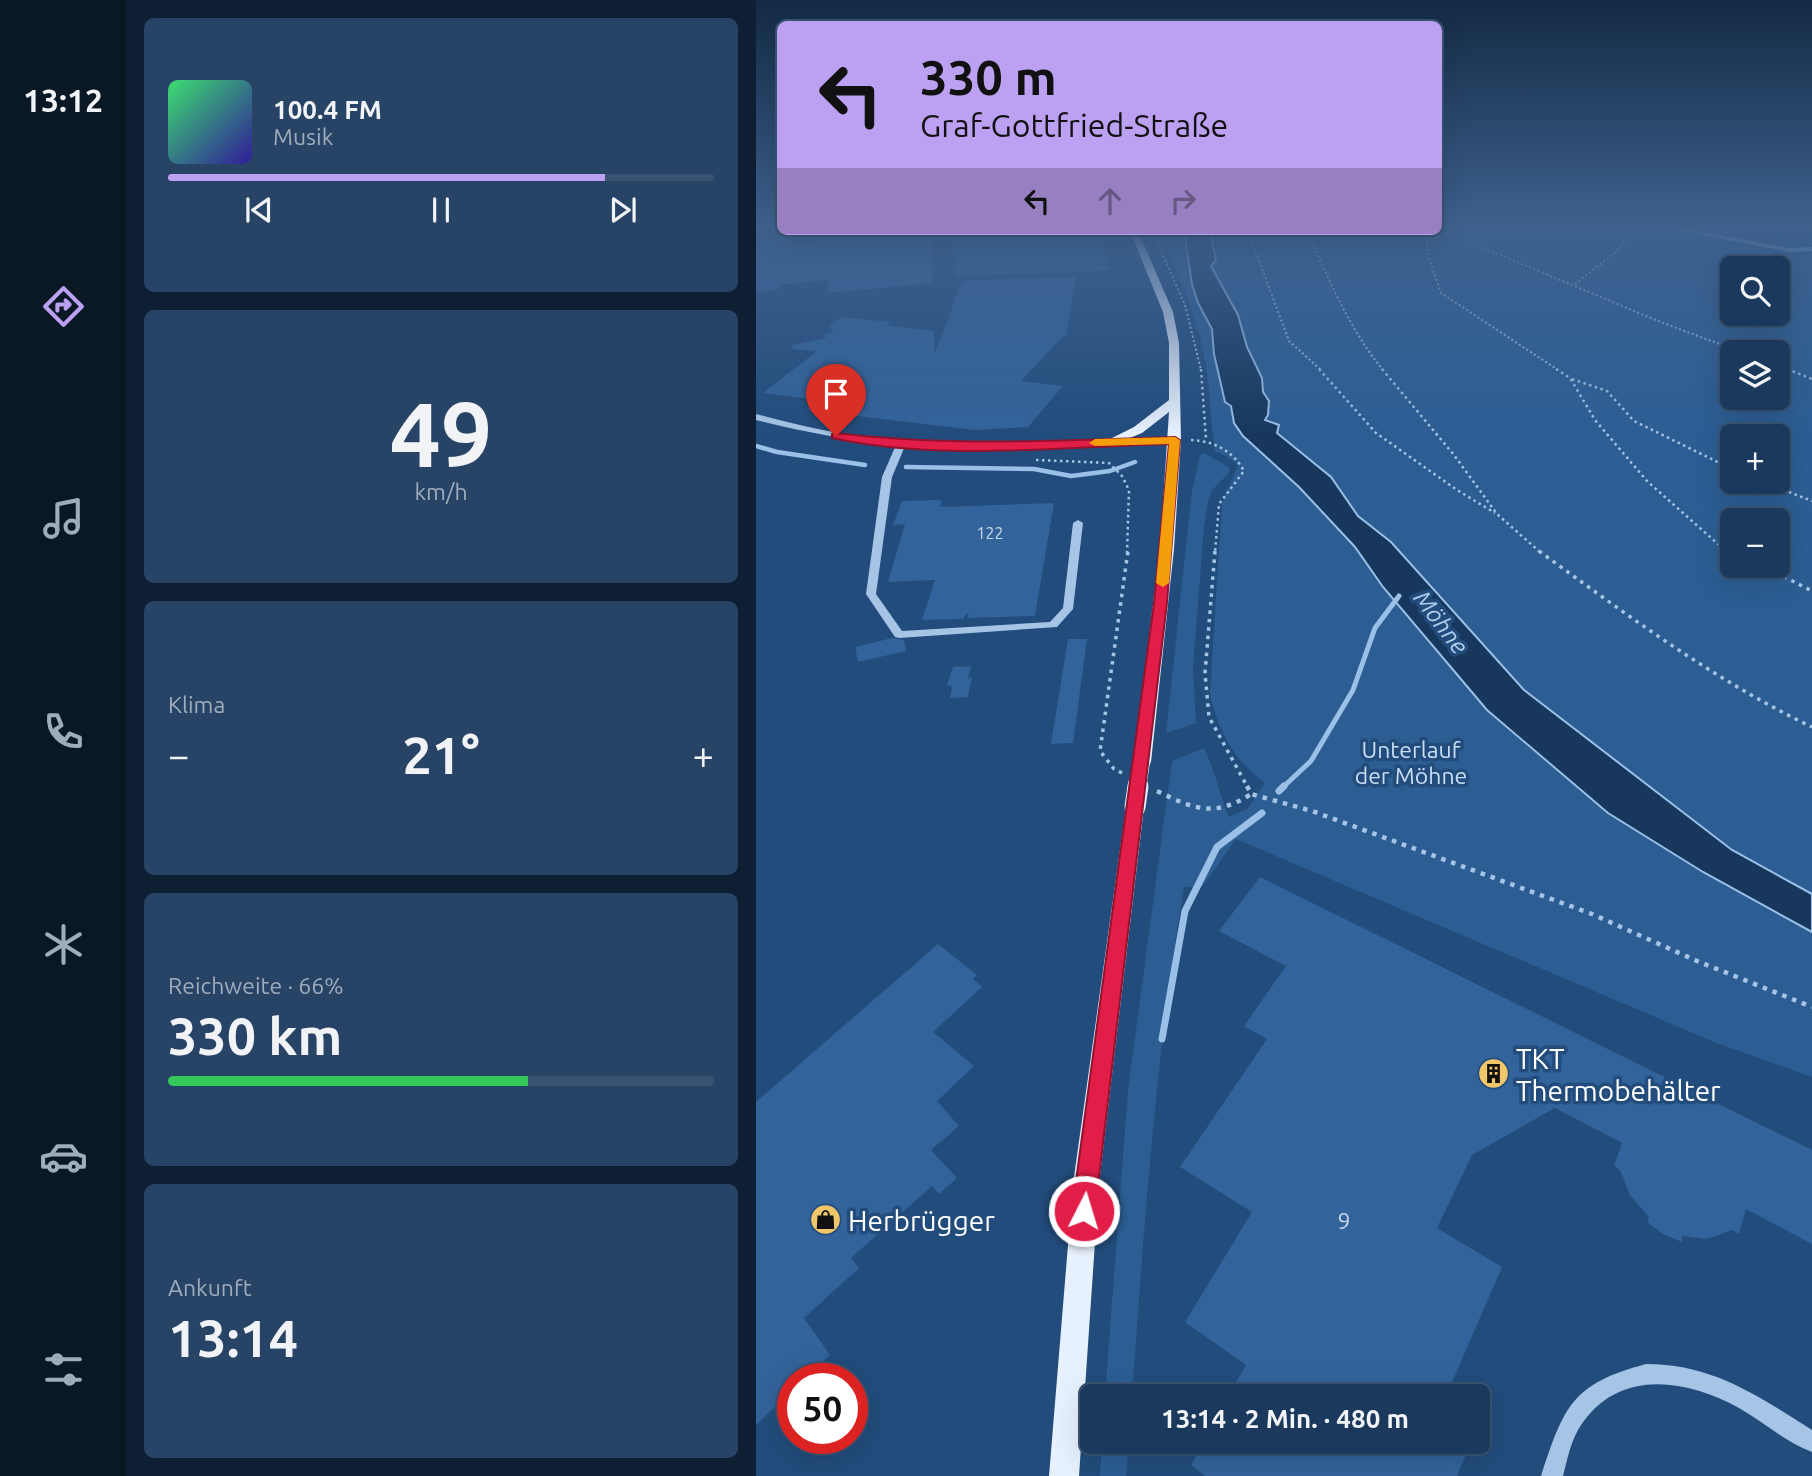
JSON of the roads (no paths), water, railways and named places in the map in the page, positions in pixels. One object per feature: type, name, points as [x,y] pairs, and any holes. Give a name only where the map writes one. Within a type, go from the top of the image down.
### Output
[{"type":"main road","points":[[1064,1476],[1086,1184],[1142,762],[1167,549],[1175,440],[1174,343],[1168,312],[1161,296]]},
{"type":"main road","points":[[1110,442],[1138,430],[1174,402]]},
{"type":"street","points":[[756,416],[817,433],[901,444],[972,446],[1175,440]]},
{"type":"street","points":[[901,444],[887,477],[871,594],[899,635],[1053,625],[1068,609],[1078,523]]},
{"type":"street","points":[[1552,1476],[1572,1421],[1603,1389],[1637,1375],[1677,1374],[1722,1388],[1812,1442]]},
{"type":"water","name":"Möhne","points":[[1196,296],[1227,296],[1238,315],[1247,347],[1262,378],[1263,392],[1269,401],[1265,420],[1279,425],[1277,433],[1331,477],[1358,516],[1391,542],[1524,690],[1732,850],[1812,894],[1812,932],[1703,872],[1608,813],[1487,710],[1383,587],[1355,547],[1299,487],[1243,436],[1234,423],[1231,406],[1225,402],[1214,354],[1212,329]]},
{"type":"waterway","points":[[756,446],[777,452],[865,465]]},
{"type":"waterway","points":[[906,467],[1034,469],[1071,476],[1110,471],[1135,462]]},
{"type":"waterway","points":[[1282,788],[1311,761],[1353,690],[1375,628],[1399,596]]},
{"type":"waterway","points":[[1279,791],[1282,788]]},
{"type":"waterway","points":[[1162,1039],[1185,911],[1217,847],[1262,813]]},
{"type":"place","name":"TKT Thermobehälter","points":[[1493,1074]]},
{"type":"place","name":"Herbrügger","points":[[825,1220]]},
{"type":"park label","name":"Unterlauf der Möhne","points":[[1411,762]]}]
